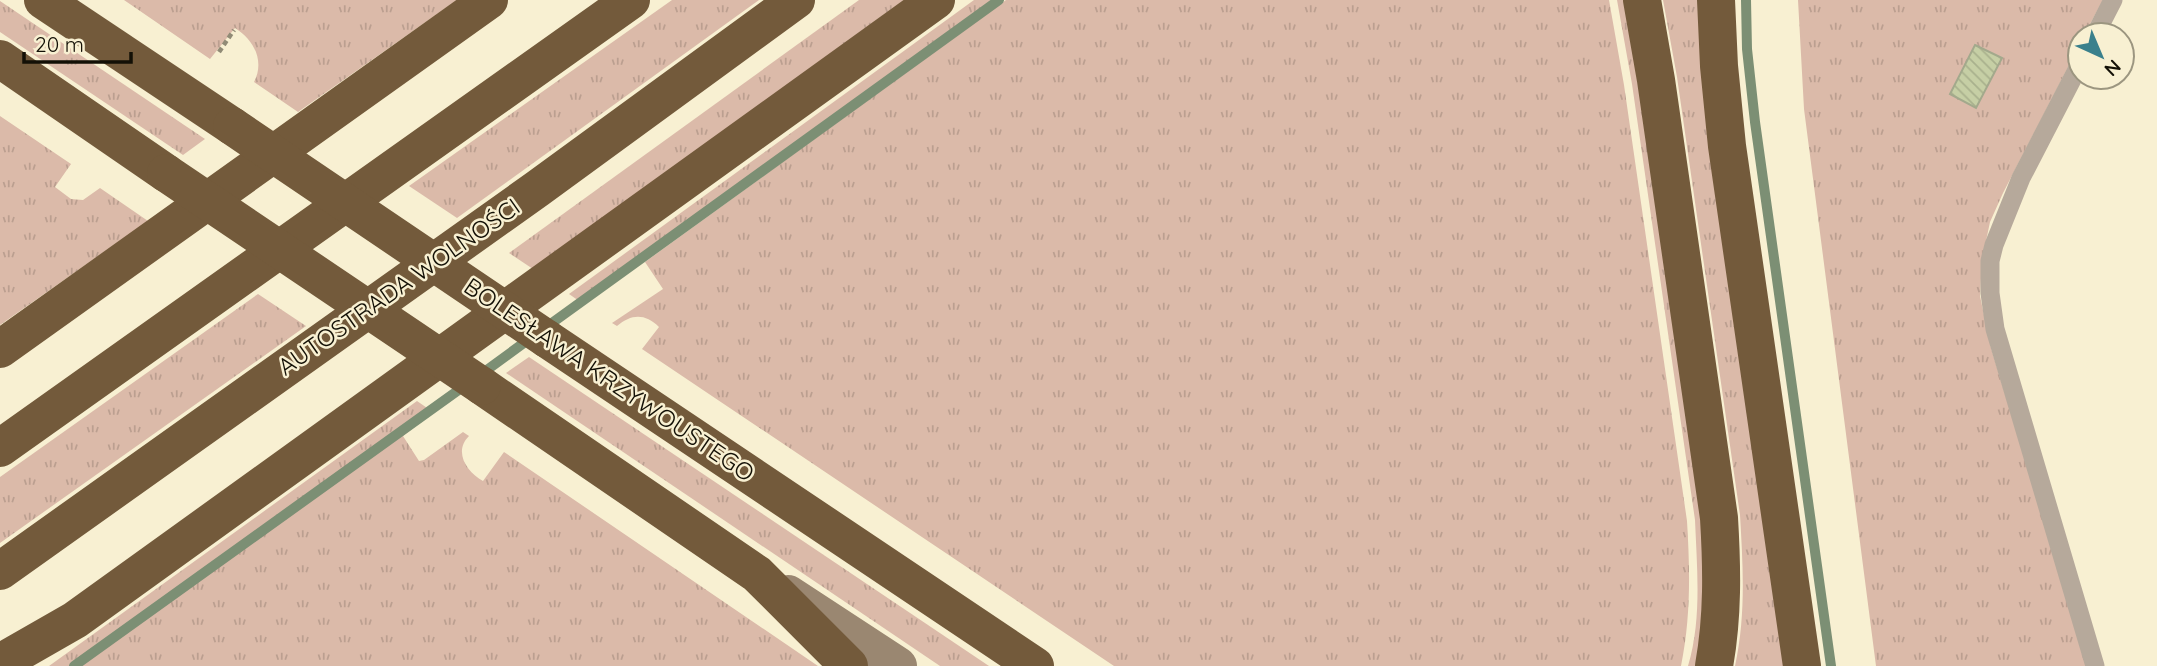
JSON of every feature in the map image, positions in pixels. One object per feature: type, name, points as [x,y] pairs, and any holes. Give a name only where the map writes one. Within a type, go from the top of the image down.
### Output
[{"type":"highway","name":"BOLESŁAWA KRZYWOUSTEGO","points":[[43,0],[1035,666]]},
{"type":"highway","points":[[0,349],[489,0]]},
{"type":"highway","points":[[0,448],[631,0]]},
{"type":"highway","name":"AUTOSTRADA WOLNOŚCI","points":[[0,570],[537,189],[796,0]]},
{"type":"highway","points":[[0,663],[75,620],[936,0]]},
{"type":"highway","points":[[1642,0],[1719,518],[1722,595],[1714,666]]},
{"type":"highway","points":[[1716,0],[1718,66],[1728,156],[1802,666]]},
{"type":"highway","points":[[0,59],[757,574],[849,666]]},
{"type":"highway","points":[[28,666],[75,620]]},
{"type":"main road","points":[[757,574],[898,666]]},
{"type":"lane","points":[[2102,21],[2113,0]]},
{"type":"lane","points":[[2066,91],[2021,178],[2002,223],[1990,261],[1990,293],[1995,329],[2095,666]]},
{"type":"path","points":[[219,52],[234,30]]},
{"type":"green space","points":[[124,0],[457,0],[298,112],[254,82],[258,66],[256,52],[248,39],[235,28],[210,59]]},
{"type":"green space","points":[[672,0],[759,0],[457,218],[409,186]]},
{"type":"green space","points":[[859,0],[904,0],[533,269],[509,253]]},
{"type":"green space","points":[[974,0],[993,0],[579,301],[569,294]]},
{"type":"green space","points":[[1006,0],[1609,0],[1624,85],[1687,521],[1689,594],[1681,666],[1114,666],[642,349],[659,327],[654,322],[643,317],[633,317],[617,326],[612,323],[663,289],[645,262]]},
{"type":"green space","points":[[1617,0],[1624,0],[1628,12],[1702,519],[1706,585],[1697,666],[1688,666],[1697,612],[1695,520],[1632,84]]},
{"type":"green space","points":[[1663,0],[1701,0],[1787,666],[1735,666],[1742,610],[1740,515],[1677,77]]},
{"type":"green space","points":[[1798,0],[2103,0],[2092,21],[2066,21],[2066,71],[1990,222],[1982,260],[1980,296],[1991,348],[2088,666],[1876,666],[1804,109]]},
{"type":"green space","points":[[0,1],[205,139],[183,155],[0,32]]},
{"type":"green space","points":[[0,116],[71,164],[55,187],[71,199],[83,200],[100,188],[148,221],[0,325]]},
{"type":"green space","points":[[258,294],[306,326],[0,543],[0,477]]},
{"type":"green space","points":[[529,357],[989,666],[940,666],[506,373]]},
{"type":"green space","points":[[417,401],[433,412],[403,436],[419,461],[463,432],[469,436],[462,449],[464,461],[483,481],[504,452],[818,666],[49,666]]},
{"type":"building","points":[[1975,45],[2002,58],[1976,108],[1950,94]]},
{"type":"waterway","points":[[545,328],[999,0]]},
{"type":"waterway","points":[[1746,0],[1747,49],[1755,122],[1831,666]]},
{"type":"waterway","points":[[480,375],[532,337]]},
{"type":"waterway","points":[[74,666],[467,384]]}]
